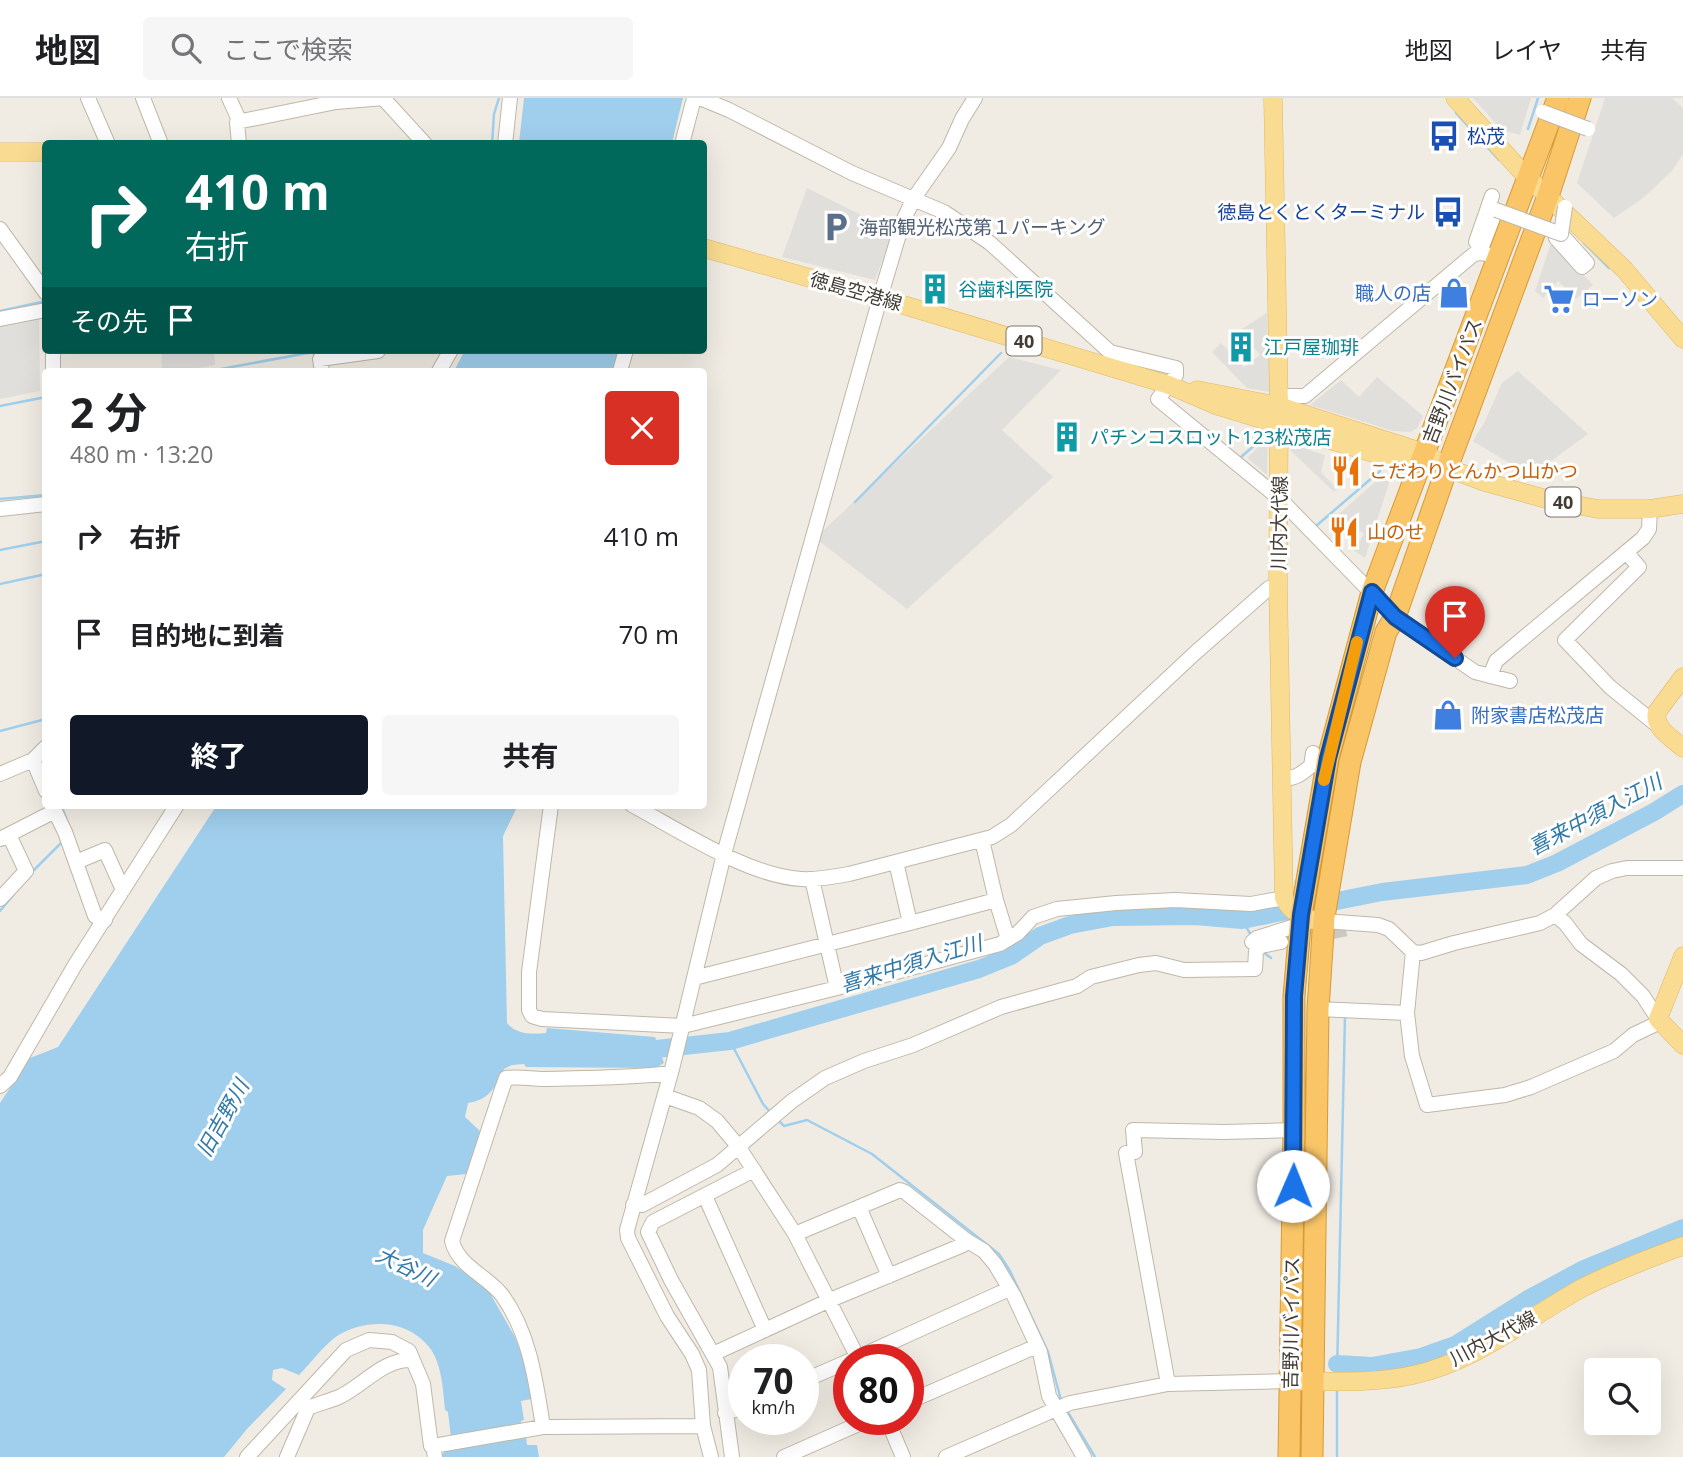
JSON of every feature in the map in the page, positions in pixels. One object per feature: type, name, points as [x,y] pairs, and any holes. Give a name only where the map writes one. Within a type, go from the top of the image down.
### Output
[{"type":"highway","name":"吉野川バイパス","points":[[1312,1457],[1319,1381],[1326,1009],[1304,915],[1334,850],[1350,762],[1386,632],[1395,617],[1447,468],[1556,201],[1580,98]]},
{"type":"highway","name":"吉野川バイパス","points":[[1289,1457],[1294,996],[1312,848],[1328,758],[1372,592],[1529,178],[1551,105]]},
{"type":"main road","name":"川内大代線","points":[[1273,98],[1282,779],[1304,915]]},
{"type":"main road","points":[[1455,98],[1529,178],[1625,270],[1683,339]]},
{"type":"main road","points":[[0,152],[42,152]]},
{"type":"main road","name":"徳島空港線","points":[[707,249],[1169,385],[1226,394],[1279,408],[1485,482],[1550,500],[1598,509],[1650,509],[1683,504]]},
{"type":"main road","points":[[1683,677],[1657,712],[1657,724],[1683,748]]},
{"type":"main road","points":[[1683,956],[1659,1020],[1683,1045]]},
{"type":"main road","name":"川内大代線","points":[[1290,1381],[1374,1381],[1415,1375],[1477,1350],[1585,1287],[1634,1264],[1683,1246]]},
{"type":"street","points":[[88,98],[106,140]]},
{"type":"street","points":[[143,98],[159,140]]},
{"type":"street","points":[[229,98],[240,122]]},
{"type":"street","points":[[239,140],[237,122],[336,102],[384,98],[421,140]]},
{"type":"street","points":[[505,140],[510,98]]},
{"type":"street","points":[[683,140],[694,98]]},
{"type":"street","points":[[700,98],[852,173],[944,212],[990,243],[1110,352],[1175,368],[1176,376],[1158,398],[1280,499],[1395,617],[1475,671],[1510,681]]},
{"type":"street","points":[[711,1457],[703,1426],[699,1370],[667,1317],[628,1238],[627,1230],[665,1096],[724,854],[903,221],[914,198],[949,148],[961,120],[975,98]]},
{"type":"street","points":[[1551,105],[1588,130]]},
{"type":"street","points":[[1492,196],[1476,242],[1483,244],[1496,210],[1558,236],[1556,201]]},
{"type":"street","points":[[0,229],[42,287]]},
{"type":"street","points":[[1279,408],[1305,396],[1474,254],[1483,253],[1499,258]]},
{"type":"street","points":[[0,319],[42,311]]},
{"type":"street","points":[[322,368],[320,359],[356,354]]},
{"type":"street","points":[[0,509],[42,504]]},
{"type":"street","points":[[1490,676],[1496,661],[1643,538],[1649,529],[1650,509]]},
{"type":"street","points":[[1626,552],[1639,568],[1565,640],[1610,687],[1657,724]]},
{"type":"street","points":[[640,809],[724,854],[771,874],[812,879],[827,878],[982,840],[1005,829],[1195,653],[1269,588],[1278,585]]},
{"type":"street","points":[[0,774],[33,760],[42,751]]},
{"type":"street","points":[[1282,779],[1294,779],[1304,772],[1311,766],[1313,754]]},
{"type":"street","points":[[33,760],[42,782]]},
{"type":"street","points":[[0,899],[26,871],[5,837],[52,809]]},
{"type":"street","points":[[54,809],[95,916],[105,920]]},
{"type":"street","points":[[0,1086],[10,1077],[75,965],[174,809]]},
{"type":"street","points":[[550,809],[529,972],[529,1010],[532,1016],[582,1023],[682,1030],[1000,944],[1018,933],[1033,917],[1057,909],[1116,902],[1175,900],[1251,904],[1304,915],[1378,925],[1389,929],[1413,952],[1421,953],[1540,923],[1555,915],[1596,878],[1612,871],[1627,868],[1683,868]]},
{"type":"street","points":[[982,840],[1008,939]]},
{"type":"street","points":[[76,862],[105,850],[123,890]]},
{"type":"street","points":[[896,862],[910,923]]},
{"type":"street","points":[[812,879],[837,988]]},
{"type":"street","points":[[694,978],[996,900]]},
{"type":"street","points":[[1256,945],[1304,915]]},
{"type":"street","points":[[1413,952],[1408,1013],[1412,1056],[1427,1105],[1505,1095],[1531,1087],[1614,1051],[1633,1035],[1659,1020],[1643,996],[1621,974],[1581,944],[1565,923],[1555,915]]},
{"type":"street","points":[[1348,929],[1396,936]]},
{"type":"street","points":[[1256,945],[1281,942]]},
{"type":"street","points":[[634,1205],[642,1205],[717,1166],[782,1109],[825,1078],[864,1061],[913,1045],[1000,1007],[1077,986],[1091,977],[1139,965],[1156,963],[1184,970],[1255,969],[1256,945]]},
{"type":"street","points":[[1326,1009],[1408,1013]]},
{"type":"street","points":[[543,1427],[536,1376],[527,1344],[503,1297],[490,1281],[454,1252],[452,1241],[502,1089],[506,1078],[631,1077],[671,1071]]},
{"type":"street","points":[[665,1096],[699,1108],[717,1121],[738,1146],[795,1234],[830,1300],[849,1344]]},
{"type":"street","points":[[1168,1384],[1126,1153],[1135,1152],[1133,1130],[1294,1130]]},
{"type":"street","points":[[732,1457],[720,1367],[671,1280],[648,1232],[653,1222],[754,1170]]},
{"type":"street","points":[[795,1234],[900,1190],[984,1251],[1009,1289],[1037,1346],[1049,1396],[1062,1406],[1084,1457]]},
{"type":"street","points":[[705,1196],[765,1330]]},
{"type":"street","points":[[859,1207],[889,1276]]},
{"type":"street","points":[[713,1354],[830,1300],[963,1245],[966,1240]]},
{"type":"street","points":[[888,1344],[1009,1289]]},
{"type":"street","points":[[247,1457],[346,1349],[369,1340],[392,1342],[409,1351],[422,1384],[431,1446],[436,1449],[543,1427],[703,1426]]},
{"type":"street","points":[[924,1395],[1037,1346]]},
{"type":"street","points":[[286,1457],[308,1408],[339,1396],[389,1364],[412,1360]]},
{"type":"street","points":[[946,1457],[1062,1406],[1168,1384],[1290,1381]]},
{"type":"street","points":[[784,1457],[834,1435]]},
{"type":"street","points":[[894,1435],[903,1457]]},
{"type":"shaded area","points":[[1473,98],[1531,98],[1520,135],[1502,130]]},
{"type":"shaded area","points":[[1605,98],[1672,98],[1683,108],[1683,154],[1672,171],[1643,198],[1614,218],[1577,183]]},
{"type":"shaded area","name":"海部観光松茂第１パーキング","points":[[807,188],[867,218],[892,235],[875,280],[782,257]]},
{"type":"shaded area","points":[[1552,240],[1593,285],[1576,299],[1558,281],[1543,298],[1535,291]]},
{"type":"shaded area","points":[[1267,313],[1270,392],[1247,388],[1212,352],[1221,343],[1244,367],[1260,355],[1240,330]]},
{"type":"shaded area","points":[[39,316],[40,391],[0,399],[0,323]]},
{"type":"shaded area","points":[[161,354],[214,354],[215,365],[162,368]]},
{"type":"shaded area","points":[[1009,357],[1061,370],[1002,430],[1053,477],[907,609],[815,538]]},
{"type":"shaded area","points":[[1518,371],[1588,434],[1534,474],[1511,464],[1473,441],[1502,383]]},
{"type":"shaded area","points":[[1377,377],[1423,416],[1417,428],[1411,432],[1393,431],[1310,405],[1341,380],[1359,397]]},
{"type":"shaded area","points":[[1268,437],[1267,475],[1247,458]]},
{"type":"shaded area","points":[[1288,443],[1325,455],[1321,472],[1337,489],[1334,492],[1288,448]]},
{"type":"shaded area","points":[[1385,473],[1391,477],[1365,558],[1354,551],[1364,534],[1339,514]]},
{"type":"water","points":[[524,98],[683,98],[673,140],[519,140]]},
{"type":"water","points":[[463,354],[620,354],[617,368],[456,368]]},
{"type":"water","points":[[214,809],[516,809],[503,836],[507,1023],[515,1030],[530,1033],[546,1033],[547,1028],[655,1037],[664,1063],[655,1068],[526,1067],[524,1064],[504,1069],[487,1096],[468,1103],[465,1117],[480,1131],[467,1174],[447,1176],[423,1230],[423,1253],[455,1266],[487,1288],[515,1337],[524,1361],[532,1399],[521,1401],[523,1436],[526,1436],[527,1445],[537,1445],[539,1457],[442,1457],[441,1455],[452,1447],[441,1377],[433,1353],[420,1338],[409,1331],[398,1326],[373,1324],[348,1330],[337,1336],[299,1375],[282,1368],[273,1370],[272,1380],[286,1389],[224,1457],[0,1457],[0,1103],[30,1058],[58,1047]]},
{"type":"waterway","points":[[492,140],[494,114],[499,98]]},
{"type":"waterway","points":[[1528,129],[1538,98]]},
{"type":"waterway","points":[[1456,113],[1499,160]]},
{"type":"waterway","points":[[1584,243],[1609,268]]},
{"type":"waterway","points":[[0,311],[42,302]]},
{"type":"waterway","points":[[855,502],[1001,353]]},
{"type":"waterway","points":[[226,368],[302,354]]},
{"type":"waterway","points":[[0,406],[42,398]]},
{"type":"waterway","points":[[1241,457],[1270,432]]},
{"type":"waterway","points":[[1316,526],[1380,471]]},
{"type":"waterway","points":[[0,499],[42,495]]},
{"type":"waterway","points":[[0,550],[42,542]]},
{"type":"waterway","points":[[0,584],[42,575]]},
{"type":"waterway","points":[[0,731],[42,720]]},
{"type":"waterway","name":"喜来中須入江川","points":[[638,1051],[730,1041],[979,969],[1011,956],[1040,936],[1070,925],[1113,917],[1195,916],[1242,920],[1382,892],[1527,875],[1557,863],[1683,794]]},
{"type":"waterway","points":[[63,809],[72,834]]},
{"type":"waterway","points":[[32,872],[64,840]]},
{"type":"waterway","points":[[0,911],[14,894]]},
{"type":"waterway","points":[[1242,920],[1251,935]]},
{"type":"waterway","points":[[1263,952],[1271,958]]},
{"type":"waterway","points":[[1337,1373],[1345,1016]]},
{"type":"waterway","points":[[730,1041],[763,1104],[771,1113]]},
{"type":"waterway","points":[[778,1120],[784,1126],[807,1120],[872,1154],[999,1254],[1010,1271],[1048,1352],[1061,1400]]},
{"type":"waterway","points":[[1337,1364],[1372,1366],[1421,1357],[1455,1345],[1528,1299],[1584,1269],[1683,1228]]},
{"type":"waterway","points":[[1337,1387],[1337,1457]]},
{"type":"waterway","points":[[1066,1409],[1095,1457]]},
{"type":"tunnel","points":[[1291,940],[1348,929]]},
{"type":"slow traffic","points":[[1324,780],[1357,642]]},
{"type":"place","name":"松茂","points":[[1444,136]]},
{"type":"place","name":"徳島とくとくターミナル","points":[[1448,212]]},
{"type":"place","name":"海部観光松茂第１パーキング","points":[[836,227]]},
{"type":"place","name":"谷歯科医院","points":[[935,289]]},
{"type":"place","name":"職人の店","points":[[1454,293]]},
{"type":"place","name":"ローソン","points":[[1559,299]]},
{"type":"place","name":"江戸屋珈琲","points":[[1241,347]]},
{"type":"place","name":"パチンコスロット123松茂店","points":[[1067,437]]},
{"type":"place","name":"こだわりとんかつ山かつ","points":[[1346,471]]},
{"type":"place","name":"山のせ","points":[[1344,532]]},
{"type":"place","name":"附家書店松茂店","points":[[1448,715]]},
{"type":"route","points":[[1293,1186],[1294,996],[1301,915],[1328,758],[1372,592],[1395,617],[1455,658]]},
{"type":"water label","name":"旧吉野川","points":[[222,1118]]},
{"type":"water label","name":"大谷川","points":[[406,1266]]}]
